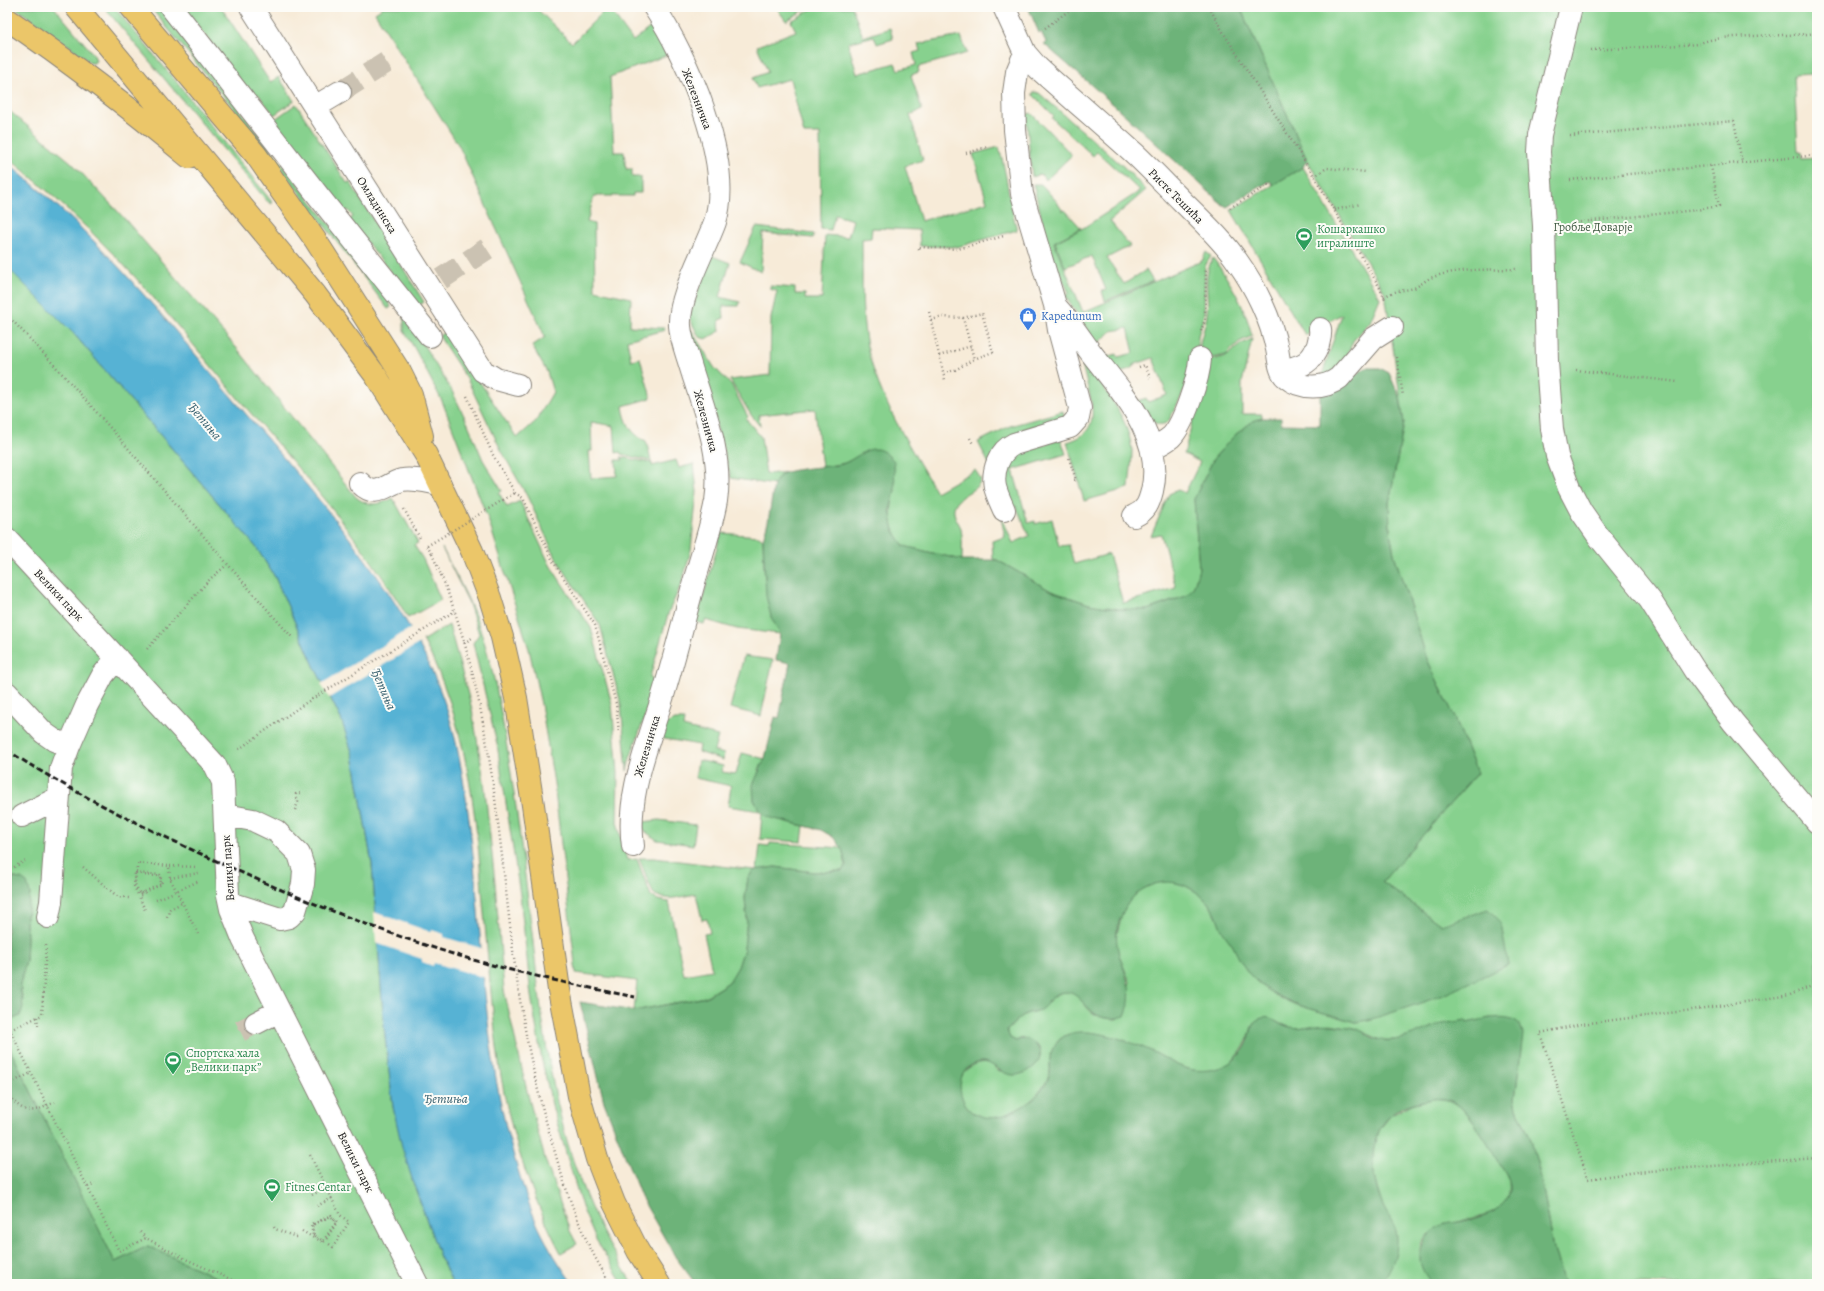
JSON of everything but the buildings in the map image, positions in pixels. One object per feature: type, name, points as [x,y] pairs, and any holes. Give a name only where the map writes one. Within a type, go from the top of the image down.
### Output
[{"type":"main road","points":[[76,7],[315,294],[376,376],[426,455],[472,551],[490,598],[502,637],[516,698],[533,805],[559,990],[579,1096],[597,1159],[614,1203],[638,1251],[659,1284]]},
{"type":"main road","points":[[131,7],[256,155],[316,241],[400,372],[411,394],[426,455]]},
{"type":"main road","points":[[7,19],[71,63],[117,98],[189,157],[214,172]]},
{"type":"street","points":[[171,7],[430,336]]},
{"type":"street","name":"Омладинска","points":[[251,7],[316,107],[435,282],[483,371],[496,379],[518,385]]},
{"type":"street","name":"Железничка","points":[[633,846],[632,828],[636,782],[668,678],[708,533],[716,500],[717,486],[717,471],[713,443],[684,347],[680,322],[682,306],[714,222],[718,207],[720,195],[717,164],[709,125],[674,42],[654,7]]},
{"type":"street","name":"Ристе Тешића","points":[[1004,7],[1025,53],[1066,94],[1136,154],[1212,232],[1237,260],[1246,274],[1266,314],[1276,343],[1282,371]]},
{"type":"street","points":[[1571,7],[1540,135],[1539,152],[1544,226],[1547,362],[1553,442],[1557,456],[1569,488],[1581,511],[1650,600],[1695,671],[1733,722],[1817,822]]},
{"type":"street","points":[[1004,510],[995,486],[996,469],[1000,458],[1010,446],[1065,430],[1074,424],[1078,418],[1080,404],[1059,330],[1055,305],[1022,194],[1019,175],[1014,93],[1017,72],[1025,53]]},
{"type":"street","points":[[316,107],[340,92]]},
{"type":"street","points":[[1055,305],[1071,323],[1139,418],[1152,448],[1154,484],[1149,502],[1145,509],[1140,514],[1134,516]]},
{"type":"street","points":[[1320,329],[1316,348],[1310,360],[1305,364],[1282,371],[1287,378],[1306,386],[1328,385],[1339,378],[1373,339],[1392,328]]},
{"type":"street","points":[[1152,448],[1172,436],[1181,421],[1194,388],[1200,367],[1200,359]]},
{"type":"street","points":[[360,483],[372,491],[379,490],[404,480],[417,480],[440,484]]},
{"type":"street","name":"Велики парк","points":[[7,539],[215,765],[223,782],[230,903],[243,939],[417,1284]]},
{"type":"street","points":[[48,917],[51,902],[61,768],[69,746],[103,675],[117,658]]},
{"type":"street","points":[[7,693],[44,733],[54,740],[69,746]]},
{"type":"street","points":[[22,816],[58,798]]},
{"type":"street","points":[[225,815],[253,820],[276,830],[299,854],[304,870],[304,884],[295,911],[289,917],[280,919],[230,903]]},
{"type":"street","points":[[256,1023],[279,1011]]},
{"type":"path","points":[[1040,32],[1074,7]]},
{"type":"path","points":[[1209,7],[1223,32],[1314,176],[1384,297],[1393,292],[1415,288],[1431,277],[1472,271],[1545,267]]},
{"type":"path","points":[[1590,50],[1699,44],[1704,40],[1719,38],[1802,35],[1817,33]]},
{"type":"path","points":[[1567,136],[1734,121],[1742,162]]},
{"type":"path","points":[[966,153],[989,147]]},
{"type":"path","points":[[1541,182],[1817,155],[1817,148]]},
{"type":"path","points":[[1544,226],[1696,210],[1719,206],[1711,166]]},
{"type":"path","points":[[1314,176],[1327,168],[1366,172]]},
{"type":"path","points":[[1235,205],[1268,185],[1269,187]]},
{"type":"path","points":[[1334,210],[1361,204]]},
{"type":"path","points":[[919,249],[918,247],[958,249],[993,239]]},
{"type":"path","points":[[1200,359],[1199,336],[1205,320],[1206,266]]},
{"type":"path","points":[[929,312],[945,380]]},
{"type":"path","points":[[931,320],[942,317],[963,318],[982,314],[993,352],[974,359],[955,370],[944,373]]},
{"type":"path","points":[[7,315],[88,403],[226,565],[292,637]]},
{"type":"path","points":[[963,318],[974,359]]},
{"type":"path","points":[[939,356],[971,346]]},
{"type":"path","points":[[934,350],[938,349]]},
{"type":"path","points":[[1569,370],[1678,382]]},
{"type":"path","points":[[970,438],[974,446]]},
{"type":"path","points":[[1068,454],[1076,480],[1074,481]]},
{"type":"path","points":[[493,455],[515,493],[523,498],[554,563],[595,626],[616,704],[619,730]]},
{"type":"path","points":[[391,485],[421,540]]},
{"type":"path","points":[[515,493],[427,546],[453,604],[477,693],[489,753],[520,1002],[541,1106],[565,1188],[580,1228],[611,1284]]},
{"type":"path","points":[[145,652],[211,578],[226,565]]},
{"type":"path","points":[[215,765],[304,704],[455,611]]},
{"type":"path","points":[[464,643],[472,638]]},
{"type":"path","points":[[298,802],[296,794],[303,793]]},
{"type":"path","points":[[14,867],[23,862]]},
{"type":"path","points":[[137,869],[137,863],[196,867]]},
{"type":"path","points":[[80,864],[118,897],[129,898]]},
{"type":"path","points":[[169,866],[170,878],[198,934]]},
{"type":"path","points":[[141,875],[160,876],[159,880],[161,884],[140,894],[135,884],[136,873],[160,875],[162,884],[138,895],[134,886],[134,872],[161,874],[163,885],[139,896],[145,910]]},
{"type":"path","points":[[170,878],[197,874]]},
{"type":"path","points":[[156,900],[198,881]]},
{"type":"path","points":[[167,917],[170,909],[182,903]]},
{"type":"path","points":[[46,949],[42,1015],[10,1030],[119,1251],[146,1238]]},
{"type":"path","points":[[1817,984],[1790,995],[1685,1011],[1582,1024],[1540,1033],[1588,1180],[1636,1172],[1817,1158]]},
{"type":"path","points":[[37,1017],[38,1026]]},
{"type":"path","points":[[7,1085],[31,1073]]},
{"type":"path","points":[[7,1093],[14,1102],[24,1110],[35,1111],[55,1102]]},
{"type":"path","points":[[310,1155],[340,1215],[349,1222],[333,1247],[328,1244]]},
{"type":"path","points":[[88,1187],[95,1183]]},
{"type":"path","points":[[312,1195],[327,1187]]},
{"type":"path","points":[[317,1206],[332,1198]]},
{"type":"path","points":[[302,1231],[323,1244],[338,1222],[334,1220],[331,1214],[311,1224],[313,1236],[323,1243],[337,1222],[331,1215],[312,1225],[314,1235],[323,1242],[336,1222],[333,1220],[331,1216],[314,1224]]},
{"type":"path","points":[[274,1227],[275,1229],[296,1237],[298,1234]]},
{"type":"path","points":[[140,1232],[146,1238],[181,1257],[241,1284]]},
{"type":"green space","points":[[14,7],[54,7],[94,55],[96,61],[94,63],[90,63],[68,45]]},
{"type":"green space","points":[[104,7],[114,7],[180,86],[272,202],[272,204],[267,201]]},
{"type":"green space","points":[[150,7],[159,7],[161,9],[388,299],[391,307],[388,309],[253,132]]},
{"type":"green space","points":[[183,7],[221,7],[270,82],[279,77],[294,101],[274,115],[258,94],[253,97]]},
{"type":"green space","points":[[381,7],[535,7],[572,43],[608,7],[633,41],[652,26],[667,55],[610,77],[614,152],[624,152],[626,169],[632,169],[632,177],[641,177],[641,193],[633,193],[633,196],[594,196],[587,222],[594,224],[595,290],[631,298],[630,326],[664,328],[665,330],[627,340],[631,360],[640,358],[651,398],[623,406],[624,412],[627,422],[636,435],[646,441],[651,461],[621,454],[620,452],[616,453],[614,426],[591,422],[592,451],[589,451],[591,478],[617,476],[616,460],[623,460],[621,457],[652,463],[652,466],[676,460],[679,468],[694,464],[697,492],[691,550],[682,583],[669,611],[650,677],[657,683],[630,758],[627,771],[621,704],[600,625],[557,560],[527,496],[501,450],[467,379],[439,336],[446,331],[517,438],[536,421],[553,392],[547,372],[532,346],[545,337],[459,146],[375,13],[381,9]]},
{"type":"green space","points":[[776,7],[809,7],[786,21]]},
{"type":"green space","points":[[815,7],[852,7],[863,37],[890,28],[893,39],[877,44],[874,36],[848,43],[857,74],[895,63],[898,70],[916,65],[913,53],[920,51],[918,44],[961,36],[967,53],[918,67],[919,72],[911,75],[922,110],[910,115],[923,160],[905,166],[921,221],[987,202],[973,154],[999,147],[1002,157],[1017,230],[957,247],[920,246],[919,230],[872,228],[871,238],[862,239],[863,319],[865,333],[872,365],[887,403],[936,492],[975,470],[981,479],[977,486],[957,501],[954,508],[954,514],[962,532],[962,560],[903,546],[895,531],[891,513],[895,490],[866,452],[845,463],[822,467],[815,409],[759,415],[760,426],[751,415],[730,380],[770,375],[771,318],[777,291],[770,289],[770,286],[795,288],[795,294],[805,294],[805,299],[822,299],[825,235],[848,237],[853,220],[835,215],[831,230],[821,229],[820,134],[804,134],[790,79],[757,88],[753,78],[768,72],[757,46],[796,31],[791,21]]},
{"type":"green space","points":[[1028,7],[1240,7],[1307,160],[1303,167],[1273,185],[1270,181],[1227,207],[1044,44],[1046,42],[1041,32],[1039,33]]},
{"type":"green space","name":"Гробље Доварје","points":[[1240,7],[1817,7],[1817,74],[1794,75],[1798,152],[1801,152],[1802,159],[1817,158],[1817,1284],[1564,1284],[1554,1249],[1541,1178],[1531,1140],[1517,1108],[1515,1099],[1521,1049],[1491,1018],[1467,1023],[1466,1020],[1432,1027],[1417,1034],[1397,1040],[1381,1040],[1355,1028],[1330,1024],[1297,1028],[1288,1027],[1275,1020],[1252,1026],[1249,1037],[1239,1055],[1232,1062],[1214,1070],[1203,1071],[1181,1067],[1149,1050],[1122,1040],[1095,1035],[1068,1035],[1061,1038],[1053,1048],[1050,1056],[1050,1072],[1043,1088],[1036,1096],[1022,1107],[1009,1114],[999,1117],[985,1118],[973,1112],[964,1102],[961,1095],[960,1082],[964,1072],[971,1067],[983,1062],[992,1064],[997,1070],[1000,1071],[1024,1073],[1038,1061],[1040,1057],[1040,1049],[1036,1044],[1022,1038],[1016,1041],[1010,1038],[1007,1031],[1022,1017],[1028,1013],[1038,1010],[1054,996],[1063,992],[1074,993],[1093,1013],[1105,1018],[1117,1019],[1130,982],[1117,951],[1116,938],[1122,913],[1129,901],[1139,891],[1153,884],[1168,881],[1184,885],[1198,893],[1208,903],[1216,915],[1222,929],[1255,980],[1266,989],[1278,997],[1294,1004],[1356,1022],[1383,1015],[1444,994],[1508,964],[1441,925],[1382,882],[1477,773],[1455,718],[1427,659],[1394,554],[1390,531],[1389,503],[1404,423],[1385,293],[1307,160]]},
{"type":"green space","points":[[1035,92],[1039,93],[1124,167],[1146,190],[1110,221],[1130,246],[1107,258],[1124,284],[1146,270],[1153,281],[1105,301],[1102,291],[1106,290],[1092,256],[1065,267],[1055,242],[1083,228],[1140,191],[1097,152],[1093,156],[1052,118],[1054,116],[1032,94]]},
{"type":"green space","points":[[296,104],[347,183],[350,182],[424,302],[418,306],[349,220],[353,217],[348,210],[343,213],[276,127],[279,124],[275,119]]},
{"type":"green space","points":[[7,109],[72,163],[123,217],[240,352],[356,497],[370,504],[383,502],[393,498],[418,543],[414,545],[423,559],[441,600],[408,618],[370,559],[327,503],[150,294],[79,220],[7,157]]},
{"type":"green space","points":[[1031,113],[1072,155],[1046,180],[1041,174],[1032,177],[1026,115]]},
{"type":"green space","name":"Кошаркашко игралиште","points":[[1303,167],[1380,298],[1370,322],[1353,341],[1345,361],[1320,381],[1342,314],[1305,335],[1231,210]]},
{"type":"green space","points":[[1033,184],[1041,184],[1063,211],[1065,210],[1081,228],[1054,242],[1083,312],[1202,261],[1206,252],[1211,256],[1205,266],[1204,315],[1198,336],[1198,351],[1187,386],[1168,422],[1158,424],[1154,422],[1150,419],[1138,401],[1146,398],[1148,402],[1167,395],[1153,358],[1133,365],[1134,367],[1119,374],[1106,357],[1117,354],[1118,357],[1134,353],[1128,328],[1112,331],[1097,344],[1065,296],[1069,293],[1051,254]]},
{"type":"green space","points":[[756,227],[814,234],[813,238],[763,233],[761,272],[740,262]]},
{"type":"green space","points":[[710,255],[730,263],[720,297],[740,302],[739,306],[723,306],[724,318],[719,320],[720,331],[706,339],[699,337],[689,317]]},
{"type":"green space","points":[[1213,258],[1242,305],[1252,336],[1239,342],[1226,355],[1204,360],[1201,355],[1200,345],[1208,304],[1207,281],[1209,266]]},
{"type":"green space","points":[[7,267],[74,334],[256,547],[275,577],[315,668],[341,719],[353,755],[372,864],[384,1027],[393,1107],[413,1182],[440,1257],[453,1284],[231,1284],[148,1246],[115,1262],[7,1043],[7,1022],[20,1016],[23,1001],[20,985],[26,961],[26,923],[30,894],[15,877],[7,877]]},
{"type":"green space","points":[[404,317],[452,391],[483,460],[502,491],[499,493],[507,507],[520,501],[550,565],[591,628],[612,704],[618,773],[617,822],[627,860],[637,859],[651,896],[658,900],[669,902],[684,975],[712,970],[704,934],[710,933],[707,919],[702,920],[696,894],[663,898],[653,893],[639,858],[654,858],[754,870],[748,878],[745,898],[747,919],[744,949],[738,967],[729,982],[705,997],[634,1011],[637,981],[576,973],[554,783],[541,704],[529,649],[488,519],[442,401],[404,331]]},
{"type":"green space","points":[[688,325],[714,367],[732,386],[748,417],[746,419],[761,437],[766,474],[787,472],[780,475],[774,485],[731,478]]},
{"type":"green space","points":[[1252,339],[1242,383],[1242,414],[1262,414],[1262,418],[1253,421],[1235,435],[1214,458],[1194,499],[1199,568],[1194,586],[1188,595],[1147,610],[1119,609],[1089,604],[1051,591],[993,559],[992,541],[1005,537],[1000,513],[1013,543],[1029,536],[1016,506],[1011,509],[1001,480],[1012,455],[1061,439],[1066,454],[1013,470],[1028,523],[1035,521],[1035,524],[1052,519],[1059,546],[1069,545],[1074,564],[1109,554],[1123,603],[1176,588],[1161,534],[1151,536],[1169,494],[1178,490],[1185,493],[1200,462],[1184,454],[1208,361],[1227,356],[1241,344]]},
{"type":"green space","points":[[1085,364],[1089,367],[1103,387],[1122,417],[1127,428],[1132,451],[1129,488],[1084,501],[1067,442],[1080,437],[1088,430],[1091,421],[1091,401],[1083,367]]},
{"type":"green space","points":[[1366,368],[1380,368],[1389,373],[1400,398],[1404,423],[1389,503],[1390,531],[1394,554],[1427,659],[1455,718],[1477,773],[1382,882],[1441,925],[1488,909],[1501,922],[1508,965],[1453,991],[1432,999],[1375,1018],[1356,1022],[1294,1003],[1265,988],[1245,969],[1233,946],[1222,931],[1216,914],[1206,900],[1185,886],[1176,883],[1168,882],[1153,884],[1133,897],[1123,912],[1118,927],[1117,941],[1119,953],[1129,988],[1129,1002],[1125,1016],[1111,1019],[1100,1017],[1092,1012],[1073,994],[1065,992],[1055,995],[1040,1010],[1028,1013],[1014,1023],[1007,1031],[1010,1038],[1016,1041],[1025,1039],[1036,1045],[1040,1051],[1040,1055],[1036,1065],[1026,1072],[1018,1075],[1012,1075],[986,1063],[981,1062],[972,1065],[965,1070],[962,1077],[960,1085],[961,1094],[969,1109],[980,1116],[989,1118],[997,1117],[1016,1110],[1035,1097],[1044,1086],[1050,1072],[1050,1056],[1055,1044],[1061,1038],[1078,1032],[1100,1034],[1123,1040],[1145,1048],[1184,1068],[1194,1070],[1211,1070],[1219,1068],[1234,1060],[1245,1047],[1254,1023],[1258,1019],[1266,1017],[1286,1026],[1295,1028],[1321,1024],[1351,1027],[1377,1039],[1388,1041],[1414,1035],[1440,1024],[1466,1020],[1467,1023],[1503,1017],[1510,1018],[1520,1025],[1523,1034],[1515,1099],[1517,1108],[1531,1140],[1541,1178],[1554,1249],[1564,1284],[1432,1284],[1428,1279],[1421,1266],[1420,1257],[1423,1243],[1429,1234],[1440,1226],[1449,1223],[1471,1220],[1494,1211],[1506,1200],[1509,1194],[1510,1186],[1505,1173],[1485,1138],[1473,1121],[1461,1107],[1455,1103],[1445,1099],[1440,1099],[1414,1103],[1399,1109],[1387,1119],[1380,1130],[1375,1143],[1373,1157],[1377,1187],[1382,1205],[1395,1228],[1397,1238],[1394,1259],[1380,1284],[696,1284],[676,1258],[641,1197],[604,1102],[580,1002],[634,1011],[706,997],[729,982],[738,967],[744,949],[747,919],[745,898],[748,878],[754,870],[775,867],[814,872],[842,871],[846,865],[842,848],[833,837],[821,830],[767,817],[760,811],[754,800],[753,785],[765,758],[775,717],[779,718],[790,663],[776,660],[780,634],[771,617],[766,596],[763,539],[768,522],[774,485],[778,478],[786,472],[793,470],[842,464],[867,450],[879,450],[894,461],[895,490],[890,510],[894,531],[904,546],[962,560],[997,560],[1051,591],[1089,604],[1119,609],[1147,610],[1187,595],[1194,586],[1199,568],[1194,499],[1214,458],[1235,435],[1253,421],[1262,418],[1281,418],[1281,424],[1320,425],[1320,396]]},
{"type":"green space","points":[[1063,411],[1065,421],[989,464],[978,442],[1010,426]]},
{"type":"green space","points":[[721,533],[759,536],[763,539],[766,588],[771,611],[780,634],[737,629],[706,620],[704,624],[696,622]]},
{"type":"green space","points":[[442,548],[463,590],[473,611],[477,621],[486,648],[498,695],[527,889],[541,1008],[562,1123],[586,1196],[605,1238],[633,1284],[623,1284],[595,1238],[582,1207],[553,1109],[542,1061],[531,996],[520,895],[497,744],[473,643],[479,634],[468,601]]},
{"type":"green space","points":[[449,625],[472,709],[484,781],[495,882],[504,990],[527,1091],[545,1159],[570,1231],[577,1244],[561,1253],[531,1187],[516,1141],[504,1094],[490,986],[473,801],[467,768],[450,702],[438,671],[423,640]]},
{"type":"green space","points":[[744,656],[773,660],[761,716],[730,708]]},
{"type":"green space","points":[[675,720],[684,720],[683,727],[718,736],[714,751],[724,754],[723,760],[698,752],[699,745],[660,738],[666,724]]},
{"type":"green space","points":[[742,753],[765,759],[759,769],[754,800],[760,811],[728,806],[731,786],[695,778],[698,760],[723,766],[722,772],[736,774]]},
{"type":"green space","points":[[762,812],[767,817],[804,826],[802,842],[760,839]]},
{"type":"green space","points":[[659,820],[696,825],[693,845],[657,840],[643,830],[643,822]]},
{"type":"green space","points":[[770,843],[842,848],[846,865],[842,871],[814,872],[775,867],[757,870],[760,845],[769,846]]},
{"type":"green space","points":[[7,877],[21,879],[27,883],[30,894],[26,923],[26,961],[20,985],[23,1007],[20,1016],[7,1022]]},
{"type":"green space","points":[[7,1043],[115,1262],[148,1246],[231,1284],[7,1284]]},
{"type":"green space","points":[[1434,1098],[1455,1103],[1478,1128],[1506,1175],[1509,1183],[1509,1195],[1506,1201],[1497,1209],[1484,1215],[1439,1228],[1427,1235],[1421,1245],[1421,1259],[1424,1269],[1432,1284],[1380,1284],[1387,1275],[1387,1216],[1375,1181],[1372,1160],[1374,1144],[1380,1129],[1390,1116],[1412,1104]]},
{"type":"water","name":"Ђетиња","points":[[7,163],[66,214],[127,276],[309,488],[342,528],[372,569],[400,611],[424,655],[444,700],[457,747],[466,798],[473,850],[486,1006],[502,1109],[515,1160],[532,1212],[546,1242],[573,1284],[453,1284],[440,1257],[413,1182],[402,1147],[393,1107],[384,1027],[372,864],[353,755],[341,719],[315,668],[275,577],[256,547],[74,334],[7,267]]},
{"type":"pier","points":[[411,628],[420,643],[329,698],[321,684]]},
{"type":"pier","points":[[374,912],[431,932],[432,930],[444,934],[444,937],[484,949],[486,978],[434,963],[433,966],[422,962],[422,959],[376,943]]},
{"type":"tunnel","points":[[340,92],[395,57]]},
{"type":"tunnel","points":[[441,279],[488,248]]},
{"type":"tunnel","points":[[240,1031],[256,1023]]},
{"type":"railway","points":[[7,750],[50,777],[116,813],[250,876],[350,918],[418,943],[476,961],[544,978],[635,997]]},
{"type":"place","name":"Кошаркашко игралиште","points":[[1304,251]]},
{"type":"place","name":"Kapedunum","points":[[1028,331]]},
{"type":"place","name":"Спортска хала „Велики парк”","points":[[173,1075]]},
{"type":"place","name":"Fitnes Centar","points":[[272,1202]]}]
